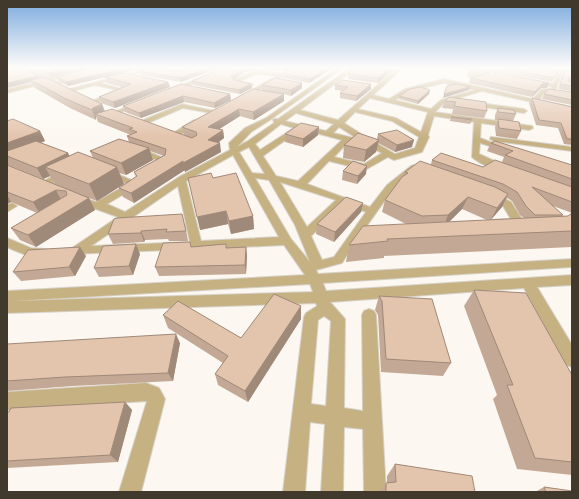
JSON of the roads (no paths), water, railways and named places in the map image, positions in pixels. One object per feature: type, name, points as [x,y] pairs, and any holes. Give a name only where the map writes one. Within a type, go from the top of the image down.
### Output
[{"type":"street","points":[[71,91],[115,113],[154,128]]},
{"type":"street","points":[[86,99],[118,91]]},
{"type":"street","points":[[162,94],[169,91]]},
{"type":"street","points":[[307,91],[292,99],[268,119],[248,130],[232,145],[287,241],[312,267]]},
{"type":"street","points":[[287,241],[197,247],[72,251],[181,180],[234,150],[251,143],[325,91]]},
{"type":"street","points":[[328,133],[372,91]]},
{"type":"street","points":[[390,101],[405,91]]},
{"type":"street","points":[[295,112],[339,123],[394,157],[419,150],[425,137],[431,112],[443,101],[475,91]]},
{"type":"street","points":[[494,91],[535,100],[571,110]]},
{"type":"street","points":[[535,100],[543,91]]},
{"type":"street","points":[[236,99],[252,92],[266,95]]},
{"type":"street","points":[[368,96],[390,101],[399,112],[425,137]]},
{"type":"street","points":[[520,97],[535,144]]},
{"type":"street","points":[[99,119],[149,100]]},
{"type":"street","points":[[443,101],[527,120]]},
{"type":"street","points":[[134,120],[182,106],[219,110],[174,135]]},
{"type":"street","points":[[353,110],[431,112],[478,121],[527,120]]},
{"type":"street","points":[[268,119],[373,145]]},
{"type":"street","points":[[478,121],[476,155],[479,159],[515,172]]},
{"type":"street","points":[[260,154],[300,127]]},
{"type":"street","points":[[301,184],[348,138]]},
{"type":"street","points":[[476,138],[572,149]]},
{"type":"street","points":[[476,138],[513,151]]},
{"type":"street","points":[[251,143],[260,154],[270,176],[301,225],[323,302],[338,319],[336,415],[332,492]]},
{"type":"street","points":[[128,146],[164,160],[128,180]]},
{"type":"street","points":[[328,158],[365,168],[388,153]]},
{"type":"street","points":[[58,190],[33,180],[68,163]]},
{"type":"street","points":[[43,184],[78,167]]},
{"type":"street","points":[[312,267],[338,260],[351,239],[390,187],[415,168],[422,170]]},
{"type":"street","points":[[99,169],[133,183],[133,185],[100,206]]},
{"type":"street","points":[[248,174],[270,176],[301,184],[372,211]]},
{"type":"street","points":[[181,180],[197,247]]},
{"type":"street","points":[[480,191],[494,196],[507,204],[521,227]]},
{"type":"street","points":[[72,196],[94,206],[100,206],[126,216]]},
{"type":"street","points":[[305,235],[342,200]]},
{"type":"street","points":[[505,228],[535,227]]},
{"type":"street","points":[[7,241],[19,233]]},
{"type":"street","points":[[351,239],[386,235]]},
{"type":"street","points":[[7,241],[31,252],[52,252]]},
{"type":"street","points":[[7,296],[572,263]]},
{"type":"street","points":[[7,307],[323,302],[572,280]]},
{"type":"street","points":[[528,283],[572,360]]},
{"type":"street","points":[[294,492],[311,317],[323,302]]},
{"type":"street","points":[[369,315],[374,492]]},
{"type":"street","points":[[7,401],[146,392],[153,394],[156,399],[130,492]]},
{"type":"street","points":[[302,412],[336,415],[372,421]]}]
